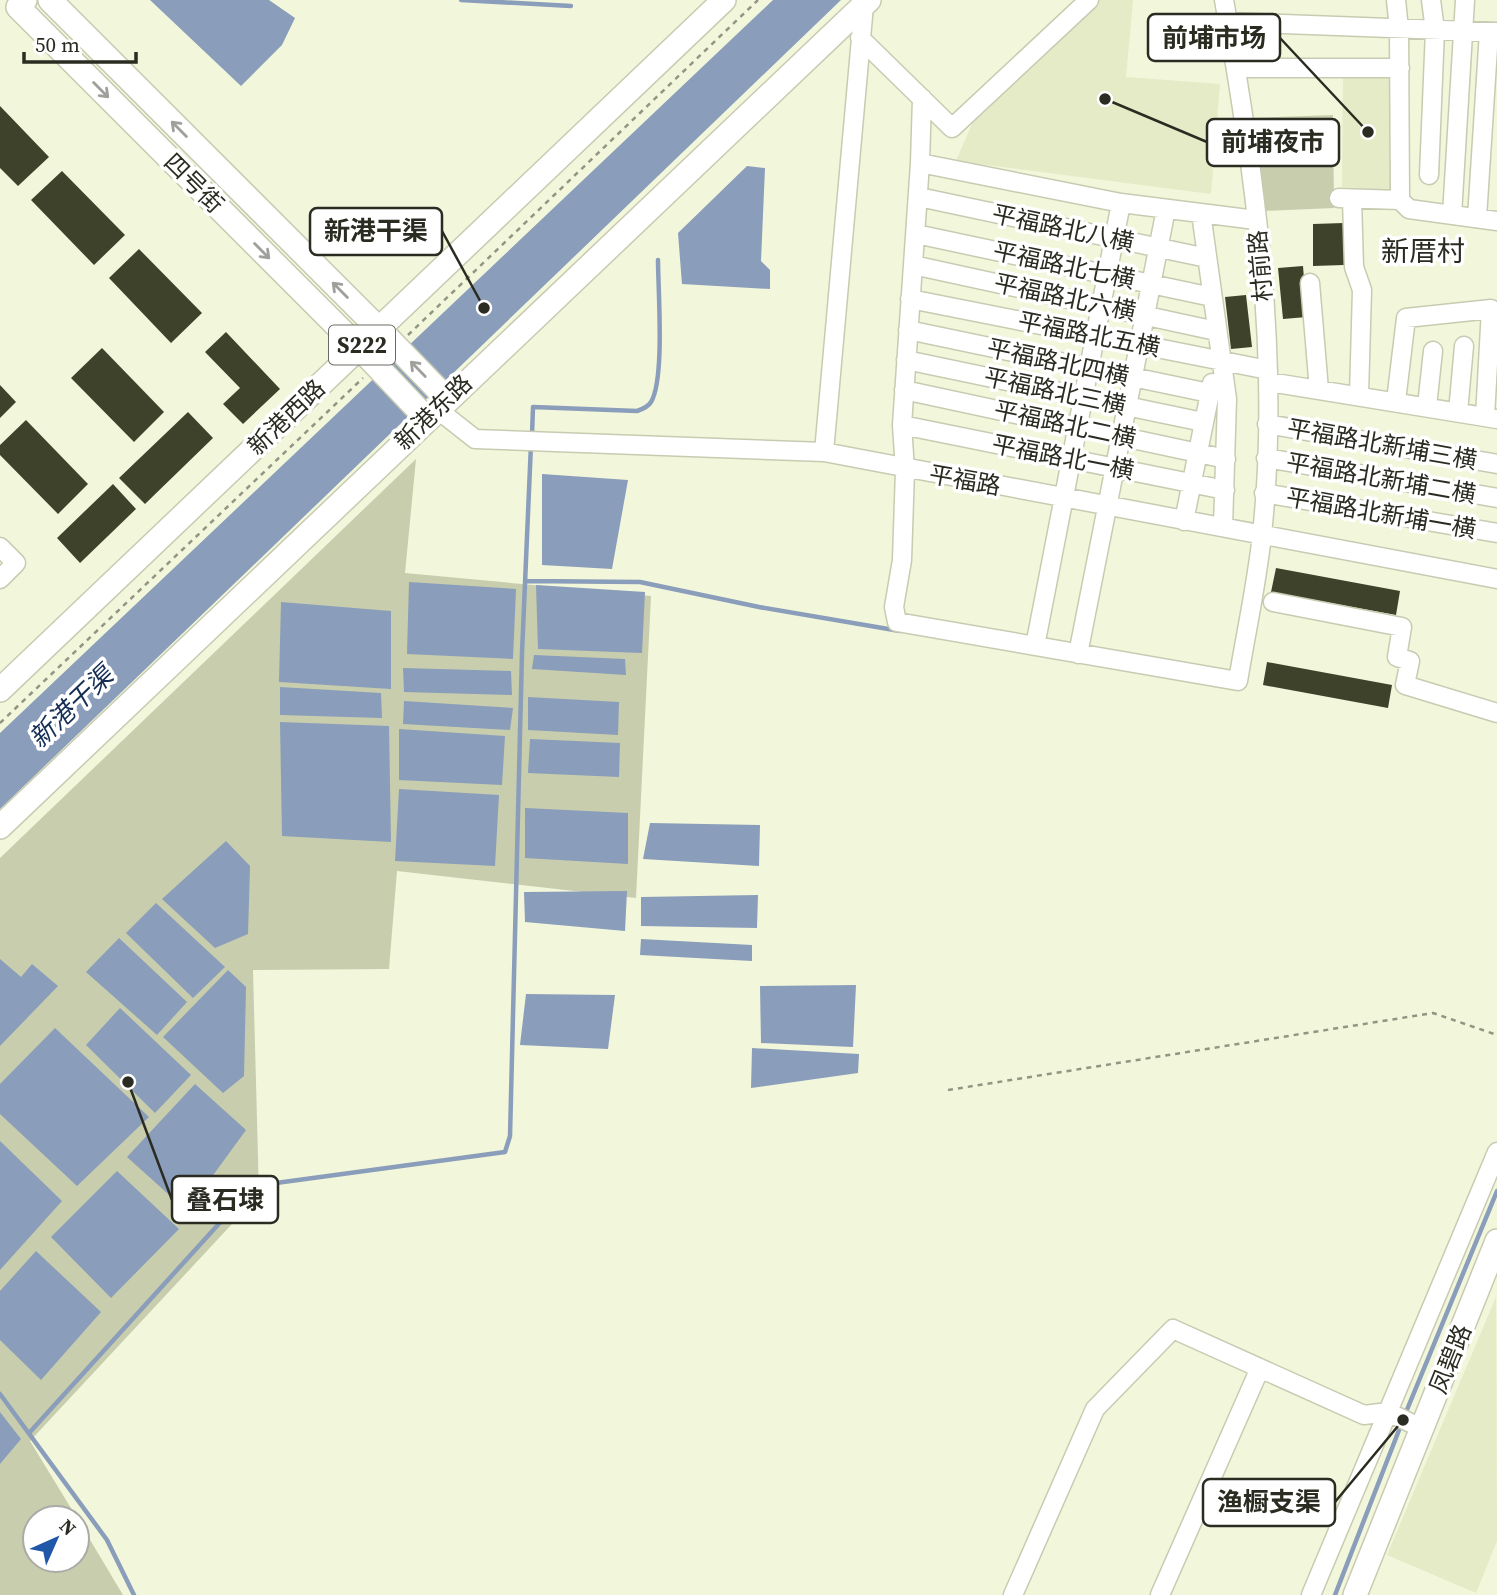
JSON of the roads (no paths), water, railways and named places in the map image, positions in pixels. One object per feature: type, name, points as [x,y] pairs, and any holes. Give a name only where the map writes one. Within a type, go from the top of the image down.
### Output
[{"type":"main road","name":"四号街","points":[[50,0],[388,338],[437,409]]},
{"type":"main road","name":"新港西路","points":[[0,690],[724,0]]},
{"type":"main road","name":"新港东路","points":[[0,827],[866,2]]},
{"type":"main road","name":"四号街","points":[[22,3],[369,358],[437,409]]},
{"type":"main road","name":"凤碧路","points":[[1356,1595],[1423,1429],[1491,1274],[1497,1241]]},
{"type":"street","points":[[860,38],[952,128],[1089,0]]},
{"type":"street","name":"村前路","points":[[1078,654],[1238,681],[1262,534],[1268,376],[1256,220],[1224,0]]},
{"type":"street","points":[[1396,0],[1400,68],[1400,200]]},
{"type":"street","points":[[1429,175],[1435,30],[1431,0]]},
{"type":"street","points":[[1452,215],[1465,0]]},
{"type":"street","points":[[824,452],[860,38],[866,2]]},
{"type":"street","points":[[1228,22],[1493,32],[1477,218]]},
{"type":"street","points":[[1236,68],[1400,68]]},
{"type":"street","points":[[922,98],[919,197],[902,425],[905,470],[902,561],[894,607],[897,622],[1078,654],[1166,209]]},
{"type":"street","points":[[920,163],[1121,203],[1256,220]]},
{"type":"street","name":"平福路北八横","points":[[919,197],[1207,258]]},
{"type":"street","points":[[1359,395],[1362,290],[1354,267],[1345,198],[1400,200],[1409,209],[1497,221]]},
{"type":"street","points":[[1035,646],[1121,203]]},
{"type":"street","points":[[1201,213],[1227,399],[1223,527]]},
{"type":"street","name":"平福路北七横","points":[[916,234],[1212,297]]},
{"type":"street","name":"平福路北六横","points":[[913,265],[1216,331]]},
{"type":"street","points":[[1310,283],[1319,390]]},
{"type":"street","name":"平福路北五横","points":[[910,299],[1220,360],[1319,390],[1491,418]]},
{"type":"street","points":[[1396,401],[1406,317],[1490,309],[1491,418]]},
{"type":"street","name":"平福路北四横","points":[[908,330],[1209,393]]},
{"type":"street","points":[[1458,412],[1464,346]]},
{"type":"street","points":[[1427,407],[1433,351]]},
{"type":"street","name":"平福路北三横","points":[[906,360],[1203,422]]},
{"type":"street","points":[[1184,521],[1209,393],[1220,360]]},
{"type":"street","name":"平福路北二横","points":[[904,390],[1226,459]]},
{"type":"street","name":"平福路","points":[[437,409],[475,439],[824,452],[905,470],[1497,579]]},
{"type":"street","name":"平福路北新埔三横","points":[[1267,424],[1497,464]]},
{"type":"street","name":"平福路北一横","points":[[902,425],[1225,490]]},
{"type":"street","name":"平福路北新埔二横","points":[[1266,458],[1497,498]]},
{"type":"street","name":"平福路北新埔一横","points":[[1264,493],[1497,533]]},
{"type":"street","points":[[0,547],[16,564],[0,579]]},
{"type":"street","points":[[1273,602],[1402,626],[1397,657],[1410,661],[1405,685],[1497,713]]},
{"type":"street","points":[[1311,1595],[1497,1152]]},
{"type":"street","points":[[1013,1595],[1095,1409],[1173,1329],[1364,1415],[1388,1412],[1423,1429]]},
{"type":"street","points":[[1160,1595],[1259,1367]]},
{"type":"water","points":[[150,0],[269,0],[295,18],[282,45],[241,86]]},
{"type":"water","name":"新港干渠","points":[[773,0],[841,0],[0,809],[0,733]]},
{"type":"water","points":[[747,166],[765,168],[761,261],[770,270],[770,289],[682,284],[678,233]]},
{"type":"water","points":[[542,474],[628,480],[612,569],[542,565]]},
{"type":"water","points":[[409,582],[516,589],[513,659],[407,654]]},
{"type":"water","points":[[536,585],[645,592],[642,653],[538,649]]},
{"type":"water","points":[[281,602],[391,611],[391,689],[279,682]]},
{"type":"water","points":[[534,655],[625,659],[626,675],[532,669]]},
{"type":"water","points":[[403,668],[511,671],[512,695],[404,692]]},
{"type":"water","points":[[280,687],[381,693],[382,718],[280,715]]},
{"type":"water","points":[[528,697],[619,702],[618,735],[528,730]]},
{"type":"water","points":[[404,701],[513,708],[510,730],[403,724]]},
{"type":"water","points":[[280,722],[389,726],[391,842],[282,836]]},
{"type":"water","points":[[399,729],[505,736],[502,785],[399,780]]},
{"type":"water","points":[[530,739],[620,743],[619,777],[528,773]]},
{"type":"water","points":[[399,789],[499,795],[495,866],[395,861]]},
{"type":"water","points":[[525,808],[628,813],[628,864],[525,858]]},
{"type":"water","points":[[650,823],[760,825],[759,866],[643,859]]},
{"type":"water","points":[[226,841],[250,866],[248,934],[215,948],[162,899]]},
{"type":"water","points":[[627,891],[625,931],[525,922],[524,892]]},
{"type":"water","points":[[758,895],[757,928],[641,926],[641,897]]},
{"type":"water","points":[[156,903],[225,967],[193,998],[126,933]]},
{"type":"water","points":[[119,938],[187,1002],[157,1035],[86,972]]},
{"type":"water","points":[[641,939],[752,945],[752,961],[640,955]]},
{"type":"water","points":[[0,959],[21,977],[32,964],[58,986],[0,1046]]},
{"type":"water","points":[[228,970],[246,987],[244,1076],[223,1093],[163,1037]]},
{"type":"water","points":[[856,985],[853,1047],[761,1043],[760,986]]},
{"type":"water","points":[[526,994],[615,995],[608,1049],[520,1045]]},
{"type":"water","points":[[120,1008],[191,1075],[155,1113],[86,1045]]},
{"type":"water","points":[[55,1028],[149,1117],[77,1186],[0,1114],[0,1084]]},
{"type":"water","points":[[752,1048],[859,1054],[858,1073],[751,1088]]},
{"type":"water","points":[[195,1084],[246,1130],[187,1211],[127,1157]]},
{"type":"water","points":[[0,1141],[62,1201],[0,1270]]},
{"type":"water","points":[[117,1171],[179,1229],[111,1298],[51,1237]]},
{"type":"water","points":[[36,1251],[101,1312],[41,1380],[0,1340],[0,1291]]},
{"type":"water","points":[[0,1412],[21,1439],[0,1464]]},
{"type":"waterway","points":[[461,0],[571,6]]},
{"type":"waterway","points":[[532,435],[533,407],[637,411],[650,404],[658,374],[658,260]]},
{"type":"waterway","points":[[30,1432],[245,1195],[276,1183],[505,1152],[510,1136],[522,653],[531,444]]},
{"type":"waterway","points":[[525,581],[640,582],[759,607],[900,631]]},
{"type":"waterway","points":[[1404,1417],[1497,1191]]},
{"type":"waterway","points":[[0,1394],[107,1540],[134,1595]]},
{"type":"waterway","points":[[1335,1595],[1401,1425]]},
{"type":"place","name":"前埔夜市","points":[[1105,99]]},
{"type":"place","name":"前埔市场","points":[[1368,132]]},
{"type":"place","name":"新港干渠","points":[[484,308]]},
{"type":"place","name":"叠石埭","points":[[128,1082]]},
{"type":"place","name":"渔橱支渠","points":[[1403,1420]]},
{"type":"district","name":"新厝村","points":[[1423,251]]}]
